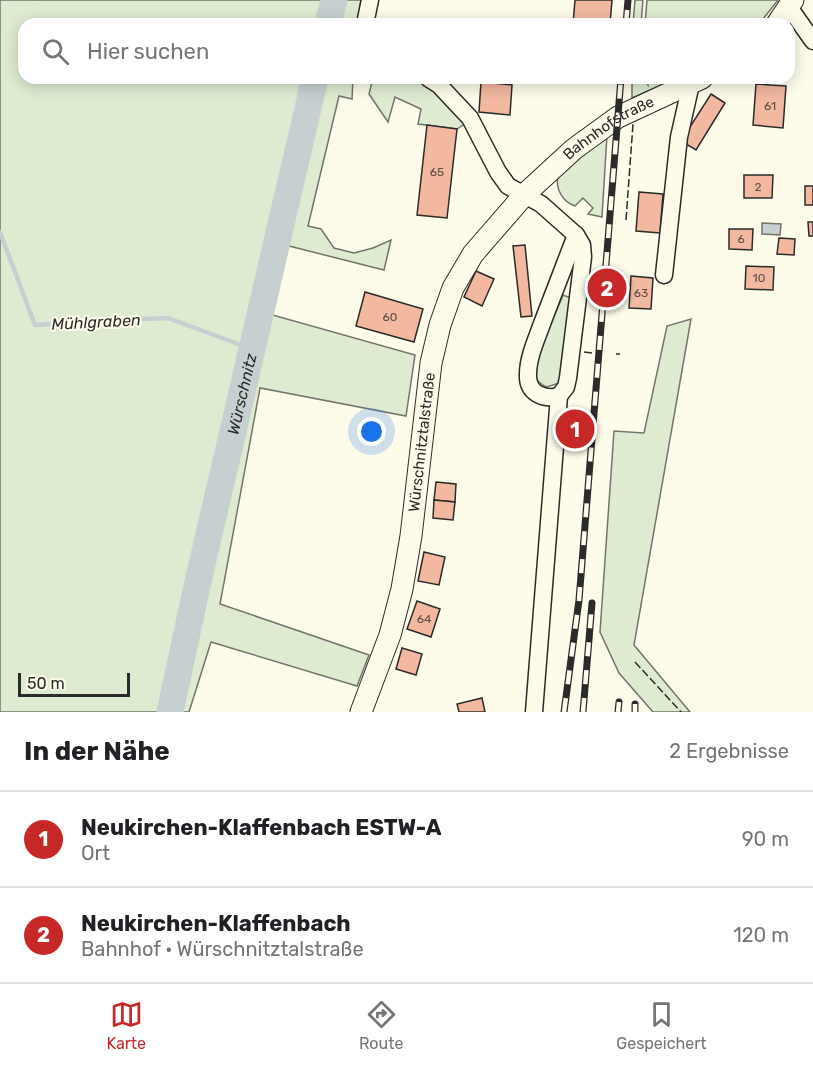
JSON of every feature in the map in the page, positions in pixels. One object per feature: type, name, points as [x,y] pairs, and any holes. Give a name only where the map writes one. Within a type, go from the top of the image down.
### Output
[{"type":"main road","name":"Bahnhofstraße","points":[[525,194],[574,149],[610,122],[656,98],[690,84]]},
{"type":"main road","name":"Würschnitztalstraße","points":[[361,712],[390,635],[402,589],[411,536],[431,363],[440,325],[453,288],[473,254],[525,194]]},
{"type":"street","points":[[366,18],[370,0]]},
{"type":"street","points":[[795,20],[813,40]]},
{"type":"street","points":[[437,84],[470,118],[498,172],[508,186],[541,204],[576,235],[582,245],[583,257],[568,378],[566,387],[559,396],[534,712]]},
{"type":"street","points":[[664,275],[679,136],[696,84]]},
{"type":"street","points":[[559,396],[548,399],[539,396],[532,390],[527,377],[538,334],[576,235]]},
{"type":"green space","points":[[0,0],[361,0],[358,18],[18,18],[18,84],[353,84],[352,99],[339,96],[308,226],[321,229],[334,248],[354,253],[391,240],[384,270],[285,245],[269,314],[415,355],[406,416],[260,388],[220,604],[369,655],[357,686],[211,642],[189,712],[0,712]]},
{"type":"green space","points":[[635,0],[643,0],[642,18],[634,18]]},
{"type":"green space","points":[[647,0],[778,0],[764,18],[646,18]]},
{"type":"green space","points":[[372,84],[425,84],[445,98],[466,123],[457,129],[418,124],[421,109],[395,97],[388,122],[369,94]]},
{"type":"green space","points":[[632,84],[664,84],[632,98]]},
{"type":"green space","points":[[607,135],[602,217],[588,214],[593,208],[583,198],[575,206],[567,201],[559,190],[557,181],[558,176]]},
{"type":"green space","points":[[563,295],[571,298],[559,383],[547,387],[540,384],[535,370],[540,349]]},
{"type":"green space","points":[[691,319],[634,645],[690,712],[653,712],[619,673],[600,632],[614,431],[644,433],[667,326]]},
{"type":"shaded area","points":[[762,223],[781,224],[780,235],[762,234]]},
{"type":"building","points":[[575,0],[612,0],[610,18],[574,18]]},
{"type":"building","points":[[481,84],[512,85],[510,115],[479,112]]},
{"type":"building","points":[[756,84],[786,86],[783,128],[753,125]]},
{"type":"building","points":[[711,94],[725,103],[696,150],[681,141]]},
{"type":"building","points":[[427,125],[457,129],[447,218],[417,215]]},
{"type":"building","points":[[744,175],[773,175],[772,198],[744,198]]},
{"type":"building","points":[[805,186],[813,186],[813,205],[805,205]]},
{"type":"building","points":[[639,192],[663,194],[660,233],[636,231]]},
{"type":"building","points":[[808,222],[813,222],[813,236],[809,236]]},
{"type":"building","points":[[729,229],[753,229],[752,250],[729,249]]},
{"type":"building","points":[[779,238],[795,239],[794,255],[777,254]]},
{"type":"building","points":[[525,245],[532,316],[521,317],[513,246]]},
{"type":"building","points":[[746,266],[774,267],[773,290],[745,289]]},
{"type":"building","points":[[476,271],[494,279],[482,306],[464,297]]},
{"type":"building","points":[[631,276],[653,278],[651,309],[629,308]]},
{"type":"building","points":[[365,292],[423,309],[414,342],[356,326]]},
{"type":"building","points":[[572,412],[581,413],[579,446],[570,446]]},
{"type":"building","points":[[436,482],[456,484],[455,502],[434,500]]},
{"type":"building","points":[[434,500],[455,502],[453,520],[433,518]]},
{"type":"building","points":[[424,552],[445,557],[439,585],[418,581]]},
{"type":"building","points":[[417,601],[440,609],[431,637],[407,629]]},
{"type":"building","points":[[402,648],[422,654],[416,675],[396,669]]},
{"type":"building","points":[[482,698],[485,712],[459,712],[457,704]]},
{"type":"waterway","name":"Würschnitz","points":[[330,18],[334,0]]},
{"type":"waterway","name":"Würschnitz","points":[[170,712],[314,84]]},
{"type":"waterway","name":"Mühlgraben","points":[[0,232],[35,325],[168,318],[252,349]]},
{"type":"railway","points":[[626,18],[628,0]]},
{"type":"railway","points":[[564,712],[579,600],[621,84]]},
{"type":"railway","points":[[583,712],[592,603]]},
{"type":"railway","points":[[618,712],[619,702]]},
{"type":"railway","points":[[635,704],[635,712]]},
{"type":"fence","points":[[626,220],[633,124]]},
{"type":"fence","points":[[584,352],[593,353]]},
{"type":"fence","points":[[635,662],[681,712]]},
{"type":"place","name":"Neukirchen-Klaffenbach","points":[[607,288]]},
{"type":"place","name":"Neukirchen-Klaffenbach ESTW-A","points":[[575,429]]}]
